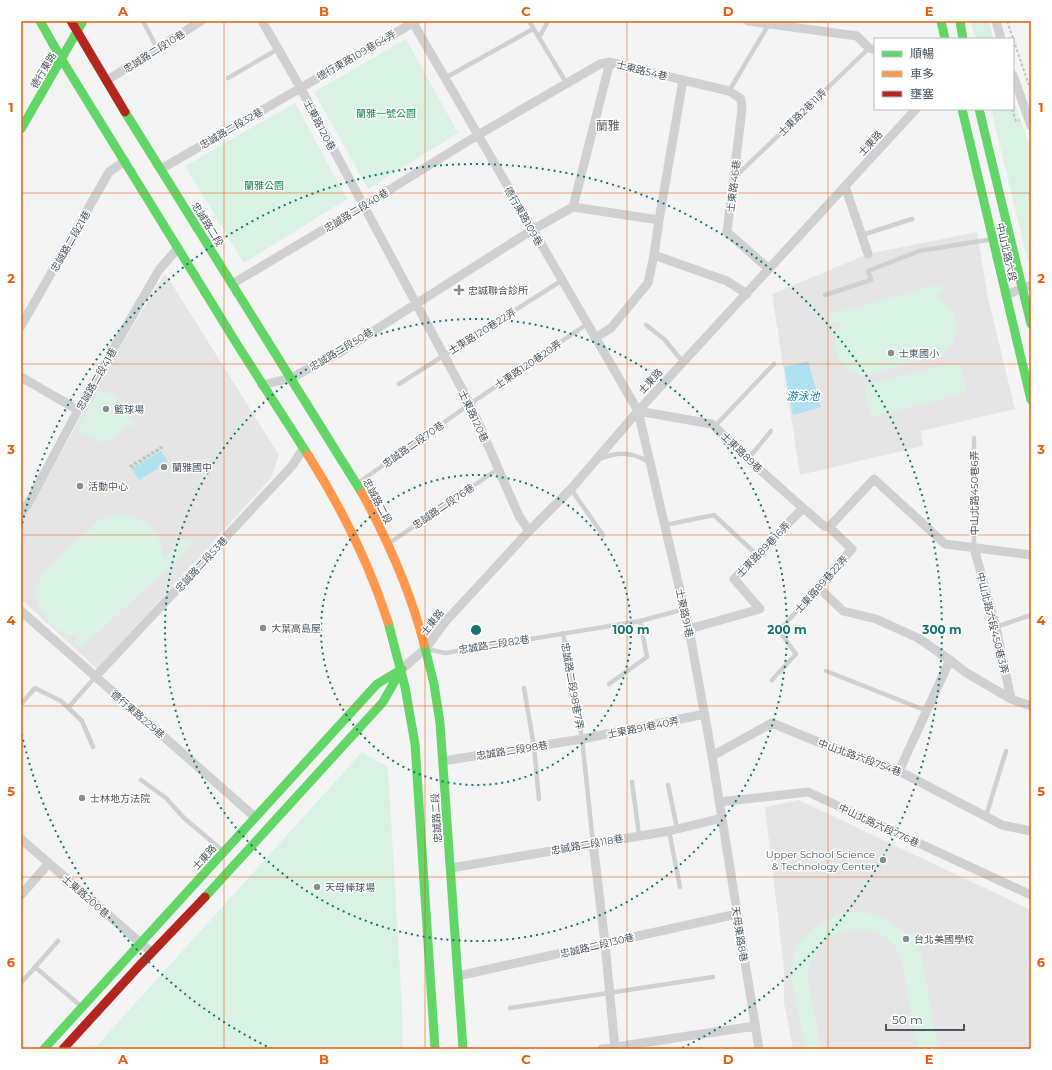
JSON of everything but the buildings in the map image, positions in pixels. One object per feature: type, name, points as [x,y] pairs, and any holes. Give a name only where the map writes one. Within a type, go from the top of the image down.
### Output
[{"type":"street","name":"忠誠路二段","points":[[40,21],[62,60],[262,385],[303,448],[348,524],[364,557],[380,597],[402,669],[411,713],[415,744],[435,1049]]},
{"type":"street","name":"忠誠路二段","points":[[71,21],[106,81],[357,484],[388,544],[405,585],[426,648],[434,684],[440,723],[463,1049]]},
{"type":"street","name":"德行東路","points":[[21,129],[62,60],[83,21]]},
{"type":"street","name":"忠誠路二段10巷","points":[[106,81],[201,21]]},
{"type":"street","name":"士東路120巷","points":[[262,21],[300,87],[470,404],[519,516],[529,531]]},
{"type":"street","points":[[748,21],[857,36],[872,49]]},
{"type":"street","points":[[941,21],[945,38]]},
{"type":"street","points":[[960,21],[964,38]]},
{"type":"street","points":[[996,21],[1001,38]]},
{"type":"street","name":"德行東路109巷","points":[[413,22],[561,281],[638,411]]},
{"type":"street","name":"德行東路109巷64弄","points":[[300,87],[413,22]]},
{"type":"street","points":[[573,207],[610,62]]},
{"type":"street","name":"士東路54巷","points":[[478,134],[600,64],[610,62],[683,80]]},
{"type":"street","points":[[1014,78],[1031,126]]},
{"type":"street","points":[[595,338],[611,328],[648,283],[683,80],[729,91]]},
{"type":"street","name":"忠誠路二段32巷","points":[[161,169],[300,87]]},
{"type":"street","name":"士東路46巷","points":[[729,91],[741,99],[742,106],[727,232],[769,268]]},
{"type":"street","name":"士東路","points":[[44,1049],[377,684],[402,669],[426,648],[445,622],[570,489],[638,411],[915,110]]},
{"type":"street","name":"中山北路六段","points":[[962,110],[1031,400]]},
{"type":"street","name":"中山北路六段","points":[[980,110],[1027,287],[1031,324]]},
{"type":"street","name":"忠誠路二段40巷","points":[[232,284],[363,206],[478,134]]},
{"type":"street","name":"忠誠路二段21巷","points":[[21,326],[109,172],[125,162]]},
{"type":"street","points":[[845,186],[868,254]]},
{"type":"street","points":[[532,230],[573,207],[659,220]]},
{"type":"street","name":"忠誠路二段50巷","points":[[262,385],[291,378],[339,353],[532,230]]},
{"type":"street","name":"忠誠路二段41巷","points":[[21,514],[28,504],[78,410],[159,270],[178,248]]},
{"type":"street","points":[[654,255],[727,282],[747,294]]},
{"type":"street","points":[[1006,295],[1027,287]]},
{"type":"street","points":[[21,377],[78,410]]},
{"type":"street","name":"士東路89巷","points":[[638,411],[712,424],[748,459],[803,508],[824,526],[829,527]]},
{"type":"street","name":"士東路91巷","points":[[638,411],[685,609],[705,714],[722,818]]},
{"type":"street","name":"忠誠路二段53巷","points":[[96,676],[292,466],[303,448]]},
{"type":"street","points":[[829,527],[874,479],[945,544],[1031,555]]},
{"type":"street","name":"士東路89巷16弄","points":[[689,629],[760,609],[734,578],[803,508]]},
{"type":"street","name":"士東路89巷22弄","points":[[818,587],[852,549],[829,527]]},
{"type":"street","name":"中山北路六段450巷3弄","points":[[974,548],[996,627],[1011,699]]},
{"type":"street","points":[[818,587],[843,611],[876,619],[918,638],[965,672],[1011,699],[1031,706]]},
{"type":"street","name":"德行東路229巷","points":[[21,611],[255,817]]},
{"type":"street","points":[[899,771],[950,660]]},
{"type":"street","name":"士東路","points":[[63,1049],[151,952],[228,873],[383,702],[402,669]]},
{"type":"street","name":"士東路91巷40弄","points":[[582,739],[705,714]]},
{"type":"street","name":"中山北路六段754巷","points":[[712,756],[772,723],[818,742],[899,771],[1002,825],[1031,832]]},
{"type":"street","name":"忠誠路二段98巷","points":[[443,761],[582,739]]},
{"type":"street","name":"中山北路六段776巷","points":[[720,802],[808,792],[1031,895]]},
{"type":"street","name":"忠誠路二段118巷","points":[[451,868],[673,830],[722,818]]},
{"type":"street","name":"天母東路8巷","points":[[722,818],[759,1049]]},
{"type":"street","name":"士東路200巷","points":[[21,839],[151,952]]},
{"type":"street","points":[[593,844],[605,943],[615,1048]]},
{"type":"street","points":[[21,895],[49,863]]},
{"type":"street","name":"忠誠路二段130巷","points":[[458,976],[737,914]]},
{"type":"street","points":[[602,1049],[755,1026]]},
{"type":"lane","points":[[143,21],[157,48]]},
{"type":"lane","points":[[529,21],[567,84]]},
{"type":"lane","points":[[539,38],[548,21]]},
{"type":"lane","points":[[729,91],[770,23]]},
{"type":"lane","points":[[445,78],[533,28]]},
{"type":"lane","points":[[228,78],[278,49]]},
{"type":"lane","name":"士東路2巷11弄","points":[[734,177],[872,49]]},
{"type":"lane","points":[[862,234],[912,219]]},
{"type":"lane","points":[[825,295],[871,280],[868,271],[919,251],[993,239]]},
{"type":"lane","name":"士東路120巷22弄","points":[[399,384],[561,281]]},
{"type":"lane","name":"士東路120巷20弄","points":[[470,404],[587,324]]},
{"type":"lane","points":[[646,325],[664,339],[683,362]]},
{"type":"lane","points":[[715,426],[774,364]]},
{"type":"lane","name":"忠誠路二段70巷","points":[[357,484],[470,404]]},
{"type":"lane","points":[[748,459],[771,432]]},
{"type":"lane","name":"中山北路450巷6弄","points":[[974,438],[974,548]]},
{"type":"lane","points":[[592,462],[621,453],[637,455],[650,463]]},
{"type":"lane","name":"忠誠路二段76巷","points":[[388,544],[498,469]]},
{"type":"lane","points":[[570,489],[603,535]]},
{"type":"lane","points":[[665,526],[714,515],[757,555]]},
{"type":"lane","name":"士東路89巷22弄","points":[[772,680],[796,654],[779,631],[818,587]]},
{"type":"lane","name":"忠誠路二段82巷","points":[[426,648],[445,652],[640,621],[685,609]]},
{"type":"lane","points":[[996,627],[1031,615]]},
{"type":"lane","points":[[609,684],[647,656],[640,621]]},
{"type":"lane","name":"忠誠路二段98巷7弄","points":[[563,633],[582,739],[593,844]]},
{"type":"lane","points":[[826,672],[927,711]]},
{"type":"lane","points":[[68,708],[96,676]]},
{"type":"lane","points":[[21,704],[35,688],[61,701],[82,721],[94,747]]},
{"type":"lane","points":[[524,688],[534,747],[539,799]]},
{"type":"lane","points":[[986,816],[1006,751]]},
{"type":"lane","points":[[141,780],[166,798],[184,818],[224,852]]},
{"type":"lane","points":[[632,782],[639,835]]},
{"type":"lane","points":[[668,785],[680,887]]},
{"type":"lane","points":[[21,982],[58,941]]},
{"type":"lane","points":[[35,967],[82,1007]]},
{"type":"lane","points":[[510,1008],[610,994],[713,977]]},
{"type":"path","points":[[1007,21],[1013,38]]},
{"type":"path","points":[[1014,41],[1031,91]]},
{"type":"path","points":[[1012,110],[1016,121]]},
{"type":"path","points":[[161,447],[162,448],[131,468],[130,466],[161,447]]},
{"type":"shaded area","name":"士東國小","points":[[977,232],[988,298],[1015,409],[921,431],[923,446],[800,475],[772,294],[868,254]]},
{"type":"shaded area","name":"蘭雅國中","points":[[165,273],[279,455],[271,478],[97,669],[21,599],[21,523],[96,387]]},
{"type":"shaded area","name":"台北美國學校","points":[[799,800],[1031,910],[1031,1049],[793,1049],[784,1003],[784,968],[765,807]]},
{"type":"green space","points":[[971,21],[988,21],[994,38],[975,38]]},
{"type":"green space","name":"蘭雅一號公園","points":[[406,39],[458,133],[368,189],[314,92]]},
{"type":"green space","points":[[1014,101],[1031,151],[1031,274],[991,110],[1014,110]]},
{"type":"green space","name":"蘭雅公園","points":[[295,103],[347,199],[244,263],[185,166]]},
{"type":"green space","points":[[941,284],[943,293],[934,296],[950,307],[956,322],[954,339],[942,355],[866,376],[848,369],[841,362],[835,347],[838,329],[843,320],[830,324],[827,315]]},
{"type":"green space","points":[[959,362],[967,392],[918,406],[914,389],[917,405],[872,417],[864,385]]},
{"type":"green space","name":"籃球場","points":[[99,390],[114,395],[134,424],[103,443],[77,431]]},
{"type":"green space","points":[[114,515],[134,517],[148,524],[158,536],[163,551],[163,559],[187,536],[194,544],[81,648],[73,641],[79,636],[68,634],[59,630],[47,620],[40,608],[36,594],[37,586],[47,570],[66,550],[102,518]]},
{"type":"green space","name":"天母棒球場","points":[[362,752],[388,767],[403,1049],[94,1049]]},
{"type":"green space","points":[[849,912],[872,914],[893,924],[905,934],[917,931],[938,1049],[918,1049],[902,958],[898,951],[890,941],[883,936],[868,930],[857,929],[846,930],[826,940],[813,956],[808,971],[808,980],[821,1049],[806,1049],[791,976],[795,952],[801,942],[817,926],[838,915]]},
{"type":"water","name":"游泳池","points":[[808,361],[821,407],[793,415],[784,367]]},
{"type":"water","points":[[161,451],[168,462],[139,480],[132,469]]},
{"type":"traffic: fast","points":[[40,21],[62,60],[240,349],[308,455]]},
{"type":"traffic: fast","points":[[21,129],[83,21]]},
{"type":"traffic: fast","points":[[941,21],[945,38]]},
{"type":"traffic: fast","points":[[960,21],[963,38]]},
{"type":"traffic: fast","points":[[962,110],[1031,400]]},
{"type":"traffic: fast","points":[[979,110],[1031,324]]},
{"type":"traffic: fast","points":[[125,112],[362,493]]},
{"type":"traffic: fast","points":[[388,622],[405,687],[415,744],[435,1049]]},
{"type":"traffic: fast","points":[[424,644],[434,684],[440,723],[463,1049]]},
{"type":"traffic: fast","points":[[44,1049],[377,684],[402,669]]},
{"type":"traffic: fast","points":[[205,897],[383,702],[401,670]]},
{"type":"traffic: slow","points":[[308,455],[343,515],[372,578],[388,622]]},
{"type":"traffic: slow","points":[[362,493],[398,567],[419,625],[424,644]]},
{"type":"traffic: jam","points":[[71,21],[125,112]]},
{"type":"traffic: jam","points":[[63,1049],[205,897]]},
{"type":"place","name":"忠誠聯合診所","points":[[459,290]]},
{"type":"place","name":"士東國小","points":[[891,353]]},
{"type":"place","name":"籃球場","points":[[106,409]]},
{"type":"place","name":"蘭雅國中","points":[[164,467]]},
{"type":"place","name":"活動中心","points":[[80,486]]},
{"type":"place","name":"大葉高島屋","points":[[263,628]]},
{"type":"place","name":"士林地方法院","points":[[82,798]]},
{"type":"place","name":"Upper School Science & Technology Center","points":[[883,860]]},
{"type":"place","name":"天母棒球場","points":[[317,887]]},
{"type":"place","name":"台北美國學校","points":[[906,939]]},
{"type":"district","name":"蘭雅","points":[[608,126]]}]
